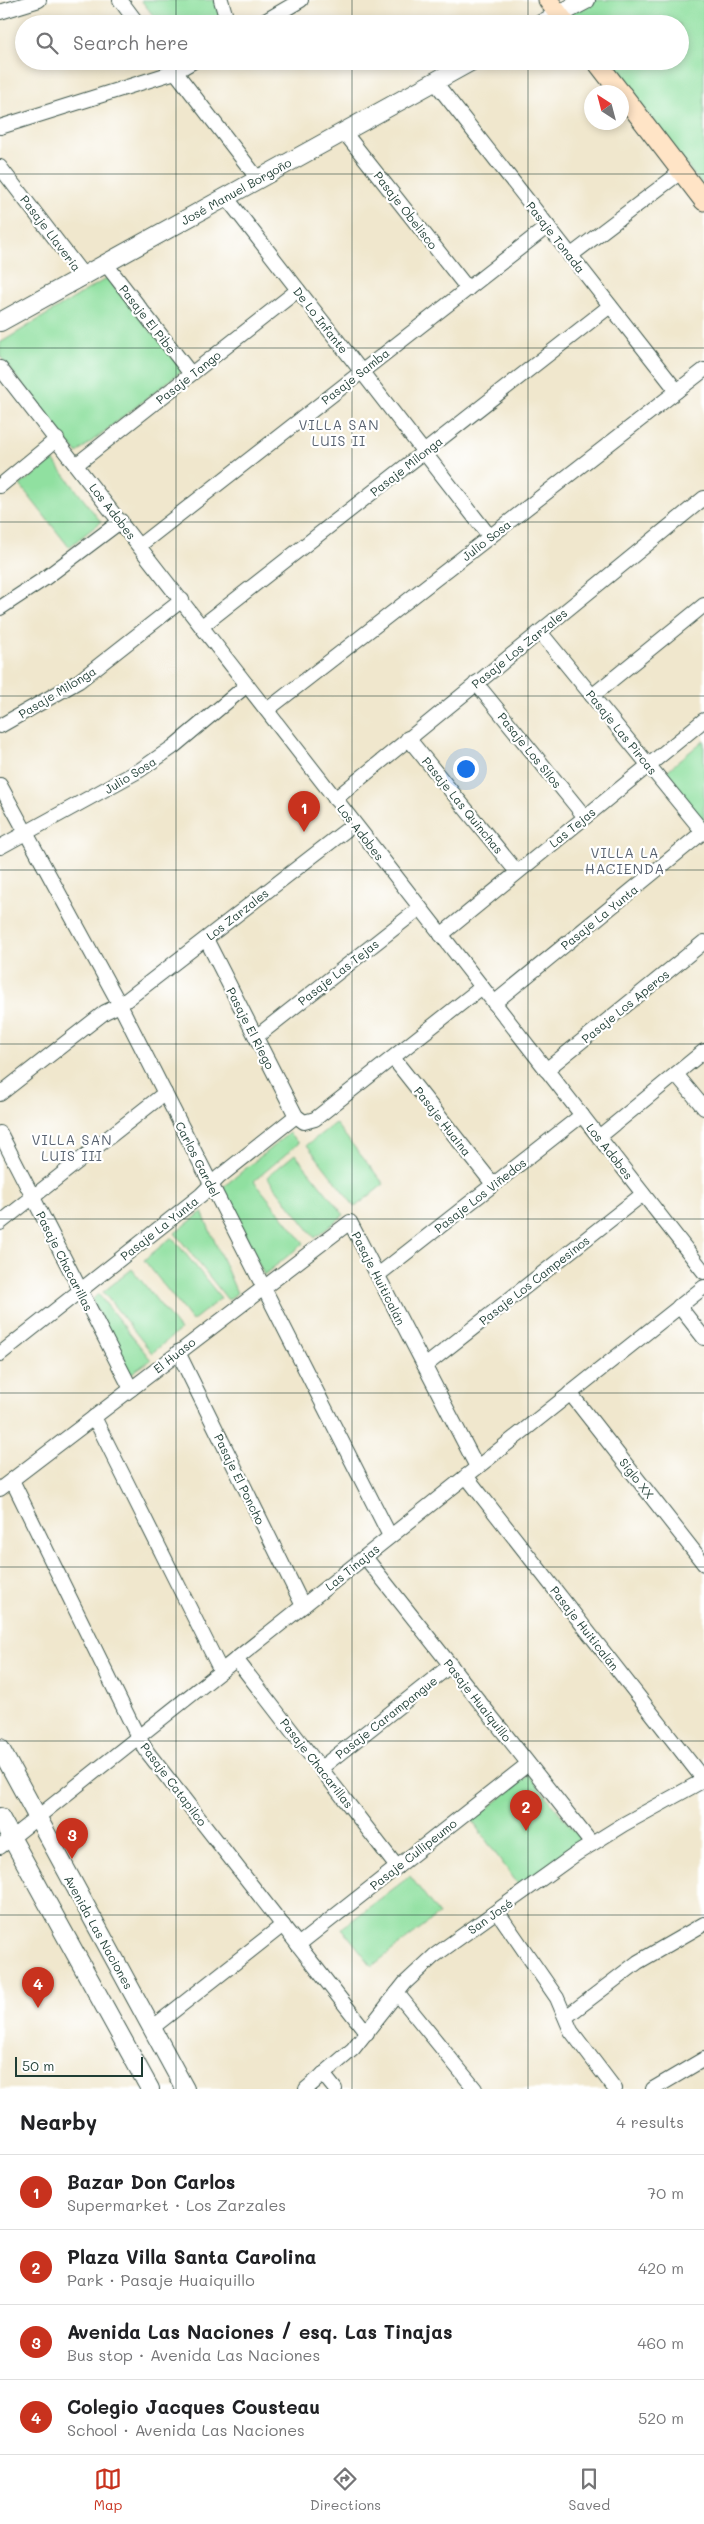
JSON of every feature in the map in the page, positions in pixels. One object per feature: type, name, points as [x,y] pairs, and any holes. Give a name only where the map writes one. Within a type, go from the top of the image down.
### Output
[{"type":"main road","points":[[603,70],[615,85]]},
{"type":"main road","points":[[629,103],[704,201]]},
{"type":"street","points":[[0,12],[38,0]]},
{"type":"street","points":[[120,0],[131,15]]},
{"type":"street","points":[[221,0],[225,15]]},
{"type":"street","points":[[275,15],[301,0]]},
{"type":"street","points":[[558,13],[586,0]]},
{"type":"street","points":[[0,127],[162,70]]},
{"type":"street","points":[[173,70],[258,179]]},
{"type":"street","name":"José Manuel Borgoño","points":[[0,322],[456,70]]},
{"type":"street","name":"Pasaje Tonada","points":[[435,82],[677,391]]},
{"type":"street","name":"Pasaje Obelisco","points":[[344,132],[468,289]]},
{"type":"street","name":"Pasaje Llaveria","points":[[0,167],[83,275]]},
{"type":"street","points":[[570,256],[682,171]]},
{"type":"street","name":"De Lo Infante","points":[[226,197],[490,537]]},
{"type":"street","name":"Pasaje Samba","points":[[140,545],[548,226]]},
{"type":"street","name":"Pasaje El Pibe","points":[[106,263],[191,374]]},
{"type":"street","name":"Pasaje Tango","points":[[77,464],[298,290]]},
{"type":"street","name":"Pasaje Milonga","points":[[202,626],[610,306]]},
{"type":"street","name":"Los Adobes","points":[[0,368],[58,439],[334,799],[704,1272]]},
{"type":"street","name":"Julio Sosa","points":[[267,710],[704,370]]},
{"type":"street","points":[[0,486],[58,439]]},
{"type":"street","name":"Pasaje Los Zarzales","points":[[334,799],[704,498]]},
{"type":"street","points":[[0,608],[44,579],[120,520]]},
{"type":"street","name":"Pasaje Milonga","points":[[0,726],[79,681],[182,600]]},
{"type":"street","points":[[592,696],[704,605]]},
{"type":"street","name":"Pasaje Las Pircas","points":[[540,632],[704,832]]},
{"type":"street","name":"Pasaje Los Silos","points":[[476,683],[585,817]]},
{"type":"street","name":"Julio Sosa","points":[[0,847],[140,770],[173,747],[247,685]]},
{"type":"street","name":"Las Tejas","points":[[441,934],[704,720]]},
{"type":"street","name":"Pasaje Las Quinchas","points":[[408,738],[517,872]]},
{"type":"street","name":"Carlos Gardel","points":[[0,785],[120,1004],[390,1536]]},
{"type":"street","name":"Los Zarzales","points":[[120,1004],[354,824]]},
{"type":"street","name":"Pasaje La Yunta","points":[[494,1003],[704,832]]},
{"type":"street","name":"Pasaje Las Tejas","points":[[256,1037],[420,908]]},
{"type":"street","name":"Pasaje El Riego","points":[[206,939],[296,1116]]},
{"type":"street","name":"Pasaje Los Aperos","points":[[546,1070],[704,942]]},
{"type":"street","points":[[296,1116],[304,1122],[315,1120],[482,987]]},
{"type":"street","points":[[0,1094],[105,1012],[120,1004]]},
{"type":"street","points":[[599,1137],[704,1051]]},
{"type":"street","name":"Pasaje Huaina","points":[[393,1058],[493,1184]]},
{"type":"street","points":[[676,1074],[704,1108]]},
{"type":"street","points":[[0,1223],[165,1093]]},
{"type":"street","name":"Pasaje Los Viñedos","points":[[378,1275],[582,1115]]},
{"type":"street","name":"Pasaje La Yunta","points":[[0,1354],[296,1116]]},
{"type":"street","name":"Pasaje Chacarillas","points":[[0,1133],[131,1389]]},
{"type":"street","name":"Pasaje Los Campesinos","points":[[425,1366],[643,1194]]},
{"type":"street","name":"Pasaje Huiticalán","points":[[350,1222],[477,1467]]},
{"type":"street","name":"El Huaso","points":[[0,1490],[263,1286],[350,1222]]},
{"type":"street","name":"Las Tinajas","points":[[6,1843],[704,1287]]},
{"type":"street","points":[[679,1306],[704,1338]]},
{"type":"street","name":"Pasaje El Poncho","points":[[178,1352],[302,1606]]},
{"type":"street","name":"Siglo XX","points":[[570,1393],[704,1564]]},
{"type":"street","points":[[94,1417],[221,1671]]},
{"type":"street","name":"Pasaje Huiticalán","points":[[466,1476],[704,1780]]},
{"type":"street","name":"Pasaje Catapilco","points":[[12,1480],[138,1737],[367,2033]]},
{"type":"street","name":"Pasaje Huaiquillo","points":[[365,1556],[592,1844]]},
{"type":"street","name":"Pasaje Chacarillas","points":[[236,1659],[397,1867]]},
{"type":"street","name":"Pasaje Carampangue","points":[[321,1768],[451,1665]]},
{"type":"street","name":"Avenida Las Naciones","points":[[0,1748],[36,1818],[185,2089]]},
{"type":"street","name":"Pasaje Cullipeumo","points":[[298,1945],[528,1764]]},
{"type":"street","name":"San José","points":[[306,2089],[353,2049],[397,1993],[424,1964],[592,1844],[704,1780]]},
{"type":"street","points":[[0,1816],[6,1843],[144,2087]]},
{"type":"street","points":[[497,1911],[557,1998],[571,2031],[615,2089]]},
{"type":"street","points":[[566,2017],[638,1962],[704,1924]]},
{"type":"street","points":[[152,2028],[283,1925]]},
{"type":"street","points":[[397,1993],[476,2089]]},
{"type":"street","points":[[653,2089],[704,2059]]},
{"type":"street","points":[[323,2074],[335,2089]]},
{"type":"green space","points":[[141,0],[215,0],[220,15],[153,15]]},
{"type":"green space","points":[[561,0],[704,0],[704,188],[629,89],[629,85],[626,85],[615,70],[689,70],[689,15],[572,15]]},
{"type":"green space","points":[[107,278],[183,370],[77,453],[0,356],[0,343]]},
{"type":"green space","points":[[53,460],[101,522],[69,547],[20,485]]},
{"type":"green space","points":[[704,740],[704,826],[662,775]]},
{"type":"green space","points":[[335,1123],[384,1184],[355,1207],[307,1145]]},
{"type":"green space","points":[[289,1133],[299,1143],[254,1181],[304,1243],[264,1275],[222,1188]]},
{"type":"green space","points":[[295,1154],[344,1215],[315,1238],[267,1177]]},
{"type":"green space","points":[[202,1212],[237,1293],[228,1300],[175,1233]]},
{"type":"green space","points":[[172,1237],[221,1298],[192,1321],[144,1260]]},
{"type":"green space","points":[[132,1269],[180,1330],[152,1353],[103,1292]]},
{"type":"green space","points":[[98,1294],[151,1360],[129,1375],[92,1300]]},
{"type":"green space","points":[[529,1775],[583,1842],[520,1887],[472,1821]]},
{"type":"green space","points":[[410,1876],[439,1914],[372,1966],[342,1928]]},
{"type":"place","name":"Bazar Don Carlos","points":[[304,832]]},
{"type":"place","name":"Plaza Villa Santa Carolina","points":[[526,1831]]},
{"type":"place","name":"Avenida Las Naciones / esq. Las Tinajas","points":[[72,1859]]},
{"type":"place","name":"Colegio Jacques Cousteau","points":[[38,2008]]},
{"type":"district","name":"VILLA SAN LUIS II","points":[[339,432]]},
{"type":"district","name":"VILLA LA HACIENDA","points":[[625,860]]},
{"type":"district","name":"VILLA SAN LUIS III","points":[[72,1148]]}]
